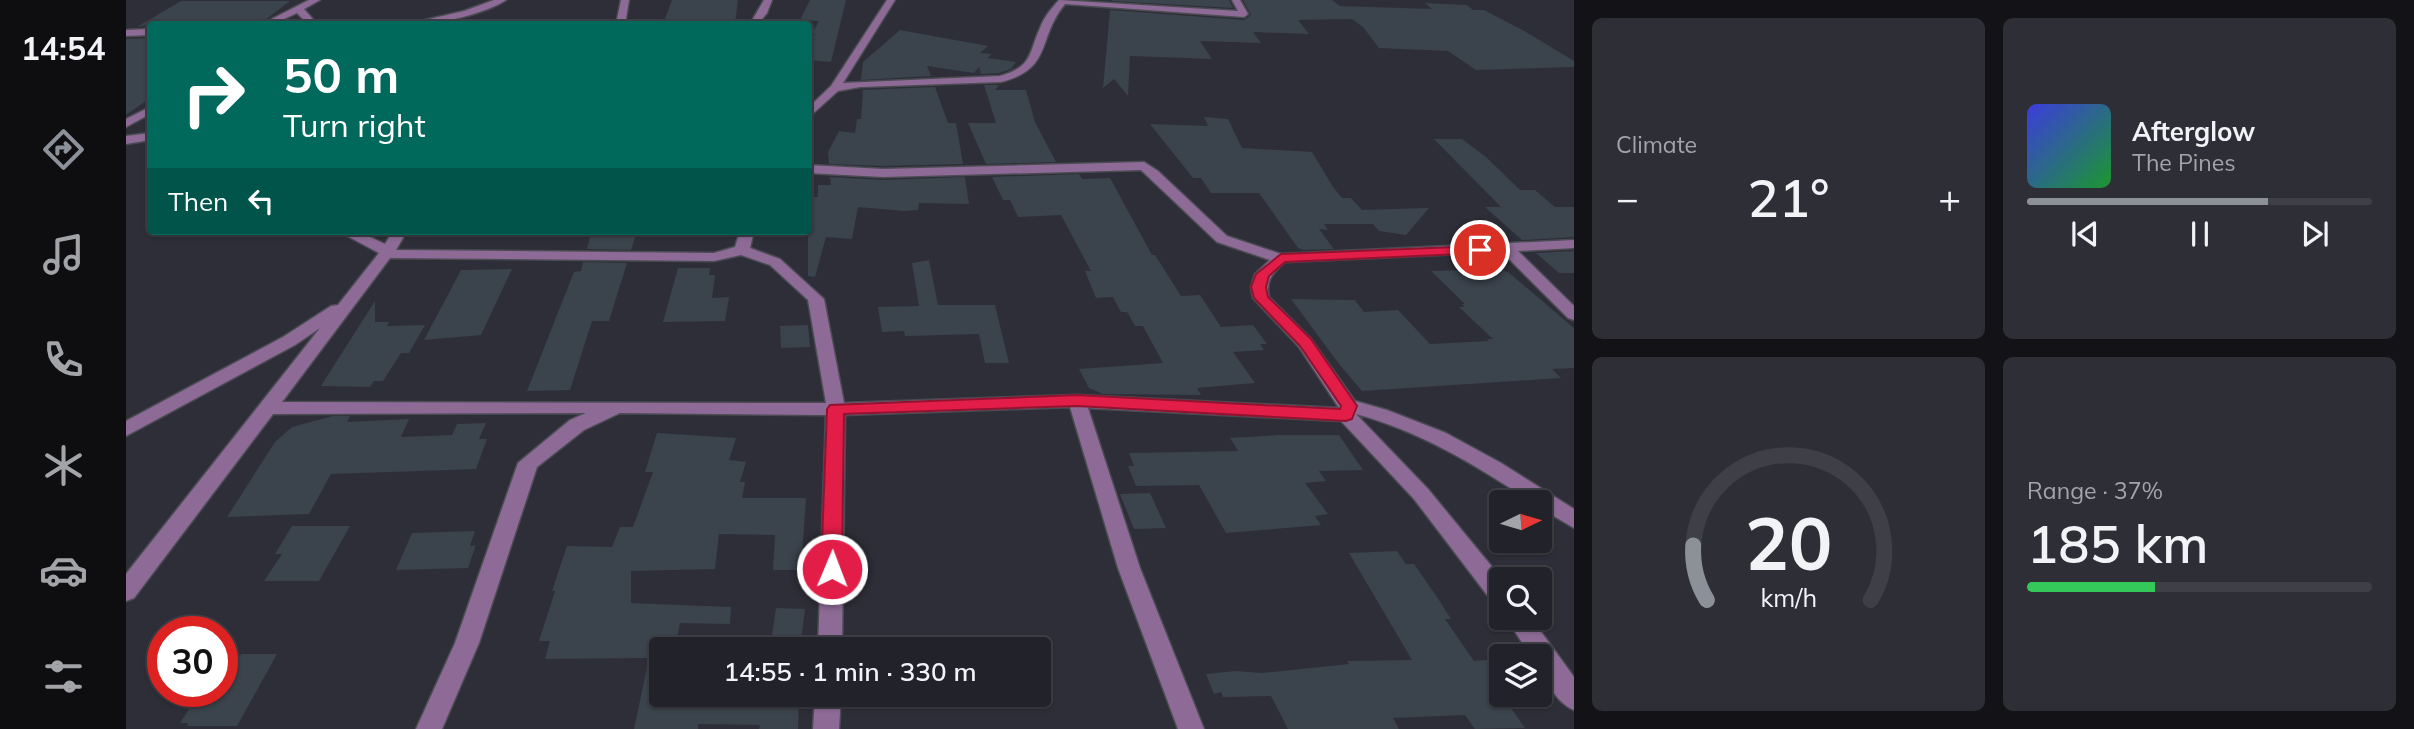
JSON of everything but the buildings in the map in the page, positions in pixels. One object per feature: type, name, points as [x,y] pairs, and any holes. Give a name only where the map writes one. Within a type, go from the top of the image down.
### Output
[{"type":"street","points":[[274,21],[316,0]]},
{"type":"street","points":[[483,19],[503,0]]},
{"type":"street","points":[[427,21],[466,13],[503,0]]},
{"type":"street","points":[[621,21],[625,0]]},
{"type":"street","points":[[756,21],[768,0]]},
{"type":"street","points":[[812,111],[835,88],[891,0]]},
{"type":"street","points":[[835,88],[860,84],[1001,79],[1022,74],[1033,65],[1049,17],[1063,1],[1244,14],[1236,0]]},
{"type":"street","points":[[300,10],[309,21]]},
{"type":"street","points":[[126,33],[147,32]]},
{"type":"street","points":[[126,124],[147,112]]},
{"type":"street","points":[[126,141],[147,138]]},
{"type":"street","points":[[812,169],[962,172],[1144,166],[1157,175],[1216,235],[1248,250],[1281,258],[1574,244]]},
{"type":"street","points":[[353,235],[387,253],[714,257],[745,240],[775,262],[816,299],[836,409],[830,637]]},
{"type":"street","points":[[126,591],[387,253],[398,235]]},
{"type":"street","points":[[1507,249],[1574,315]]},
{"type":"street","points":[[1281,258],[1263,274],[1259,287],[1261,298],[1306,343],[1348,410],[1421,494],[1489,580]]},
{"type":"street","points":[[126,429],[289,341],[349,302]]},
{"type":"street","points":[[1077,401],[1129,568],[1191,729]]},
{"type":"street","points":[[266,408],[836,409],[1077,401],[1378,412],[1416,426],[1482,459],[1574,520]]},
{"type":"street","points":[[429,729],[467,643],[528,463],[577,425],[617,407]]},
{"type":"street","points":[[1526,630],[1574,698]]},
{"type":"street","points":[[826,729],[827,707]]},
{"type":"route","points":[[832,569],[836,409],[1077,401],[1346,415],[1349,406],[1306,343],[1279,319],[1261,298],[1259,287],[1263,274],[1281,258],[1480,250]]}]
